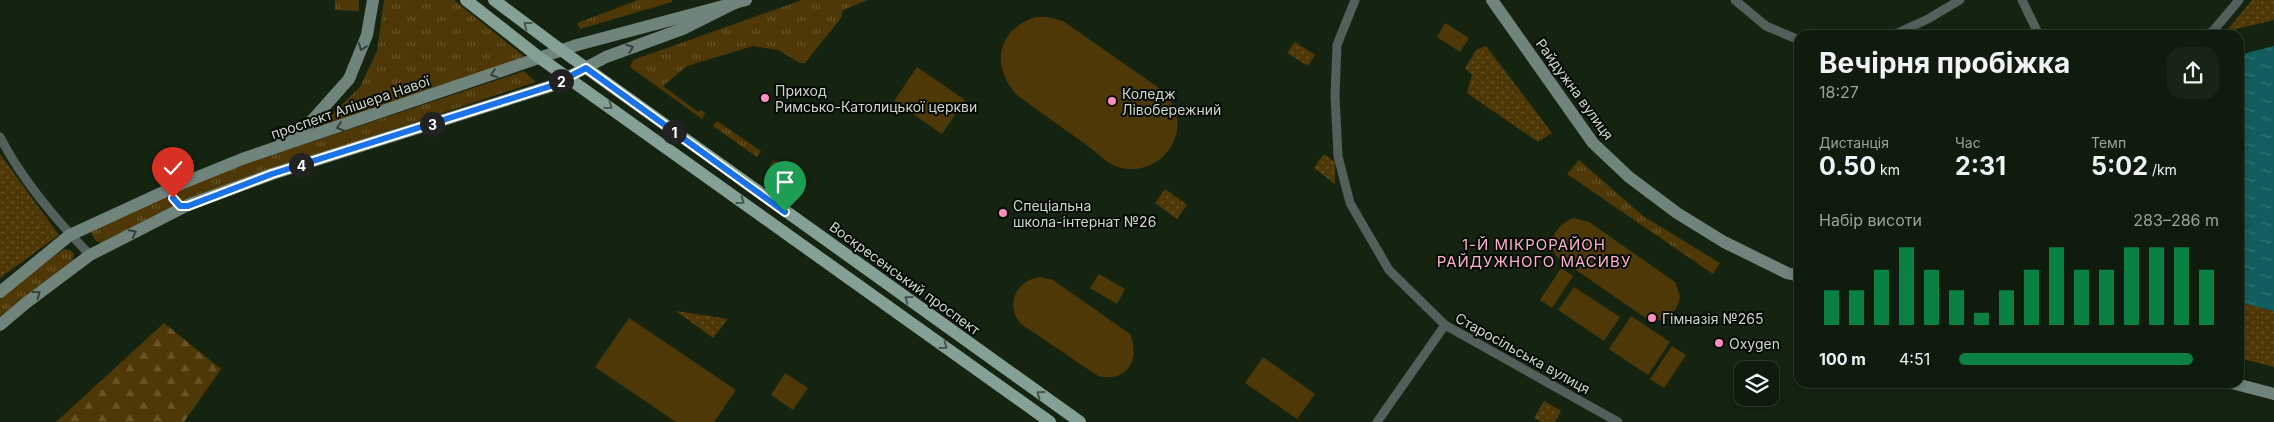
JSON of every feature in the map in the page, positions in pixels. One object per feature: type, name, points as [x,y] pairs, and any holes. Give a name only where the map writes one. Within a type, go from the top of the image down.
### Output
[{"type":"main road","points":[[466,0],[540,58],[1050,422]]},
{"type":"main road","name":"Воскресенський проспект","points":[[494,0],[560,50],[1080,422]]},
{"type":"street","points":[[265,152],[308,125],[350,80],[367,35],[373,0]]},
{"type":"street","name":"Старосільська вулиця","points":[[1355,0],[1337,45],[1335,95],[1338,156],[1350,203],[1389,270],[1445,325],[1618,422]]},
{"type":"street","name":"Райдужна вулиця","points":[[1492,0],[1593,143],[1629,177],[1677,213],[1724,242],[1794,275]]},
{"type":"street","points":[[1735,0],[1766,26],[1794,38]]},
{"type":"street","points":[[1904,30],[1928,19],[1960,0]]},
{"type":"street","points":[[2022,0],[2036,30]]},
{"type":"street","points":[[2214,30],[2239,0]]},
{"type":"street","name":"проспект Алішера Навої","points":[[0,292],[70,235],[183,183],[265,152],[560,50],[680,16],[740,2]]},
{"type":"street","name":"проспект Алішера Навої","points":[[0,325],[90,255],[188,206],[272,174],[439,122],[569,78],[606,57],[685,28],[740,2]]},
{"type":"street","points":[[0,137],[10,157],[70,235],[90,255]]},
{"type":"street","points":[[183,183],[176,190],[173,198],[180,206],[188,206]]},
{"type":"street","points":[[1377,422],[1445,325]]},
{"type":"street","points":[[2244,386],[2274,394]]},
{"type":"green space","points":[[335,0],[359,0],[359,11],[335,10]]},
{"type":"green space","points":[[384,0],[454,0],[525,57],[318,128],[360,87],[377,51]]},
{"type":"green space","points":[[638,0],[672,0],[672,2],[580,29],[577,23]]},
{"type":"green space","points":[[802,0],[867,0],[843,10],[841,18],[805,63],[800,63],[778,50],[753,46],[687,66],[663,86],[698,112],[701,110],[705,113],[702,119],[630,67],[633,60]]},
{"type":"green space","points":[[2252,0],[2274,0],[2274,20],[2236,30],[2227,30]]},
{"type":"green space","points":[[1036,17],[1047,17],[1063,21],[1164,93],[1175,109],[1177,128],[1172,144],[1160,159],[1152,164],[1134,169],[1115,166],[1017,95],[1008,84],[1003,72],[1002,50],[1006,39],[1013,30]]},
{"type":"green space","points":[[1445,23],[1469,38],[1460,52],[1437,37]]},
{"type":"green space","points":[[1295,42],[1315,55],[1308,66],[1287,53]]},
{"type":"green space","points":[[1486,46],[1552,133],[1538,142],[1467,93],[1472,75],[1465,68],[1476,50]]},
{"type":"green space","points":[[917,67],[965,100],[942,134],[894,101]]},
{"type":"green space","points":[[524,71],[536,82],[373,136],[101,243],[96,241],[91,233],[95,228],[195,181]]},
{"type":"green space","points":[[717,121],[761,151],[757,157],[713,126]]},
{"type":"green space","points":[[0,154],[59,235],[0,278]]},
{"type":"green space","points":[[1324,154],[1335,162],[1335,184],[1314,168]]},
{"type":"green space","points":[[774,160],[807,181],[805,188],[800,187],[769,166]]},
{"type":"green space","points":[[1579,160],[1643,216],[1720,263],[1713,274],[1567,174]]},
{"type":"green space","points":[[1165,189],[1187,205],[1177,219],[1155,203]]},
{"type":"green space","points":[[1574,218],[1589,222],[1675,282],[1680,296],[1673,312],[1664,319],[1647,319],[1557,257],[1552,245],[1555,234],[1562,224]]},
{"type":"green space","points":[[64,249],[70,250],[74,254],[73,260],[0,317],[0,299],[23,278]]},
{"type":"green space","points":[[1561,268],[1573,276],[1552,308],[1540,300]]},
{"type":"green space","points":[[1099,274],[1125,289],[1117,304],[1090,288]]},
{"type":"green space","points":[[1039,277],[1053,280],[1130,334],[1134,352],[1129,367],[1124,372],[1117,376],[1098,376],[1021,324],[1014,310],[1013,302],[1015,295],[1024,284],[1031,279]]},
{"type":"green space","points":[[1574,287],[1620,317],[1604,341],[1558,310]]},
{"type":"green space","points":[[2244,303],[2274,311],[2274,367],[2244,359]]},
{"type":"green space","points":[[676,311],[728,319],[713,338]]},
{"type":"green space","points":[[1631,316],[1670,342],[1648,375],[1609,349]]},
{"type":"green space","points":[[629,318],[736,390],[714,422],[676,422],[595,367]]},
{"type":"green space","points":[[164,323],[221,369],[184,422],[56,422]]},
{"type":"green space","points":[[1672,346],[1686,355],[1664,388],[1650,379]]},
{"type":"green space","points":[[1263,357],[1315,394],[1297,419],[1245,383]]},
{"type":"green space","points":[[785,373],[808,388],[793,410],[771,395]]},
{"type":"green space","points":[[1544,401],[1561,411],[1555,422],[1542,422],[1534,418]]},
{"type":"water","points":[[2274,46],[2274,311],[2244,303],[2244,54]]},
{"type":"place","name":"Приход Римсько-Католицької церкви","points":[[765,98]]},
{"type":"place","name":"Коледж Лівобережний","points":[[1112,101]]},
{"type":"place","name":"Спеціальна школа-інтернат №26","points":[[1003,213]]},
{"type":"place","name":"Гімназія №265","points":[[1652,318]]},
{"type":"place","name":"Oxygen","points":[[1719,343]]},
{"type":"district","name":"1-Й МІКРОРАЙОН РАЙДУЖНОГО МАСИВУ","points":[[1534,252]]},
{"type":"route","points":[[173,198],[175,203],[180,206],[188,206],[272,174],[551,86],[586,68],[785,212]]}]
